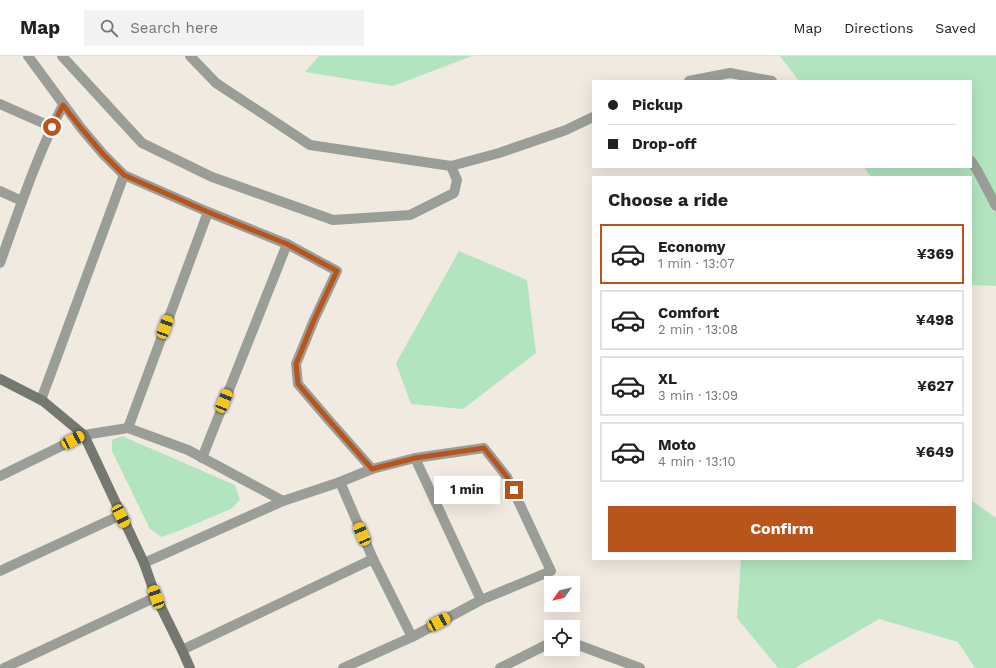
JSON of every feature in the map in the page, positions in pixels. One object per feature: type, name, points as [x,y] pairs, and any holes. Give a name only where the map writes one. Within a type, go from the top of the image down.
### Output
[{"type":"street","points":[[28,56],[81,128],[103,154],[124,175],[208,212],[287,244],[337,271],[314,320],[296,364],[298,384],[372,469]]},
{"type":"street","points":[[62,56],[142,143],[212,177],[333,220],[410,215],[454,193],[457,180],[450,166]]},
{"type":"street","points":[[190,56],[216,83],[310,145],[450,166],[499,153],[566,130],[592,117]]},
{"type":"street","points":[[694,80],[730,73],[767,80]]},
{"type":"street","points":[[0,104],[52,127]]},
{"type":"street","points":[[0,263],[22,201],[52,127],[63,105]]},
{"type":"street","points":[[972,162],[996,206]]},
{"type":"street","points":[[41,400],[124,175]]},
{"type":"street","points":[[0,191],[22,201]]},
{"type":"street","points":[[128,428],[208,212]]},
{"type":"street","points":[[202,458],[287,244]]},
{"type":"street","points":[[0,379],[41,400],[84,435],[144,563],[156,597],[190,668]]},
{"type":"street","points":[[0,476],[84,435],[128,428],[188,450],[282,501]]},
{"type":"street","points":[[144,563],[282,501],[340,482],[372,469],[415,458],[484,448],[507,477],[551,571],[481,600],[412,637],[343,668]]},
{"type":"street","points":[[415,458],[481,600]]},
{"type":"street","points":[[340,482],[373,559],[412,637]]},
{"type":"street","points":[[0,571],[121,516]]},
{"type":"street","points":[[182,650],[373,559]]},
{"type":"street","points":[[4,668],[156,597]]},
{"type":"street","points":[[500,668],[544,646]]},
{"type":"street","points":[[580,646],[640,668]]},
{"type":"green space","points":[[319,56],[472,56],[393,86],[305,72]]},
{"type":"green space","points":[[780,56],[996,56],[996,286],[972,285],[972,176],[870,176],[865,168],[972,168],[972,80],[798,80]]},
{"type":"green space","points":[[459,251],[527,280],[536,353],[463,409],[411,404],[396,363]]},
{"type":"green space","points":[[122,436],[235,485],[240,500],[231,509],[162,537],[150,529],[112,451],[112,440]]},
{"type":"green space","points":[[972,501],[996,518],[996,668],[975,668],[958,642],[879,619],[795,668],[778,668],[737,618],[741,560],[972,560]]},
{"type":"route","points":[[52,127],[63,105],[103,154],[124,175],[208,212],[287,244],[337,271],[314,320],[296,364],[298,384],[372,469],[415,458],[484,448],[507,477],[514,490]]}]
